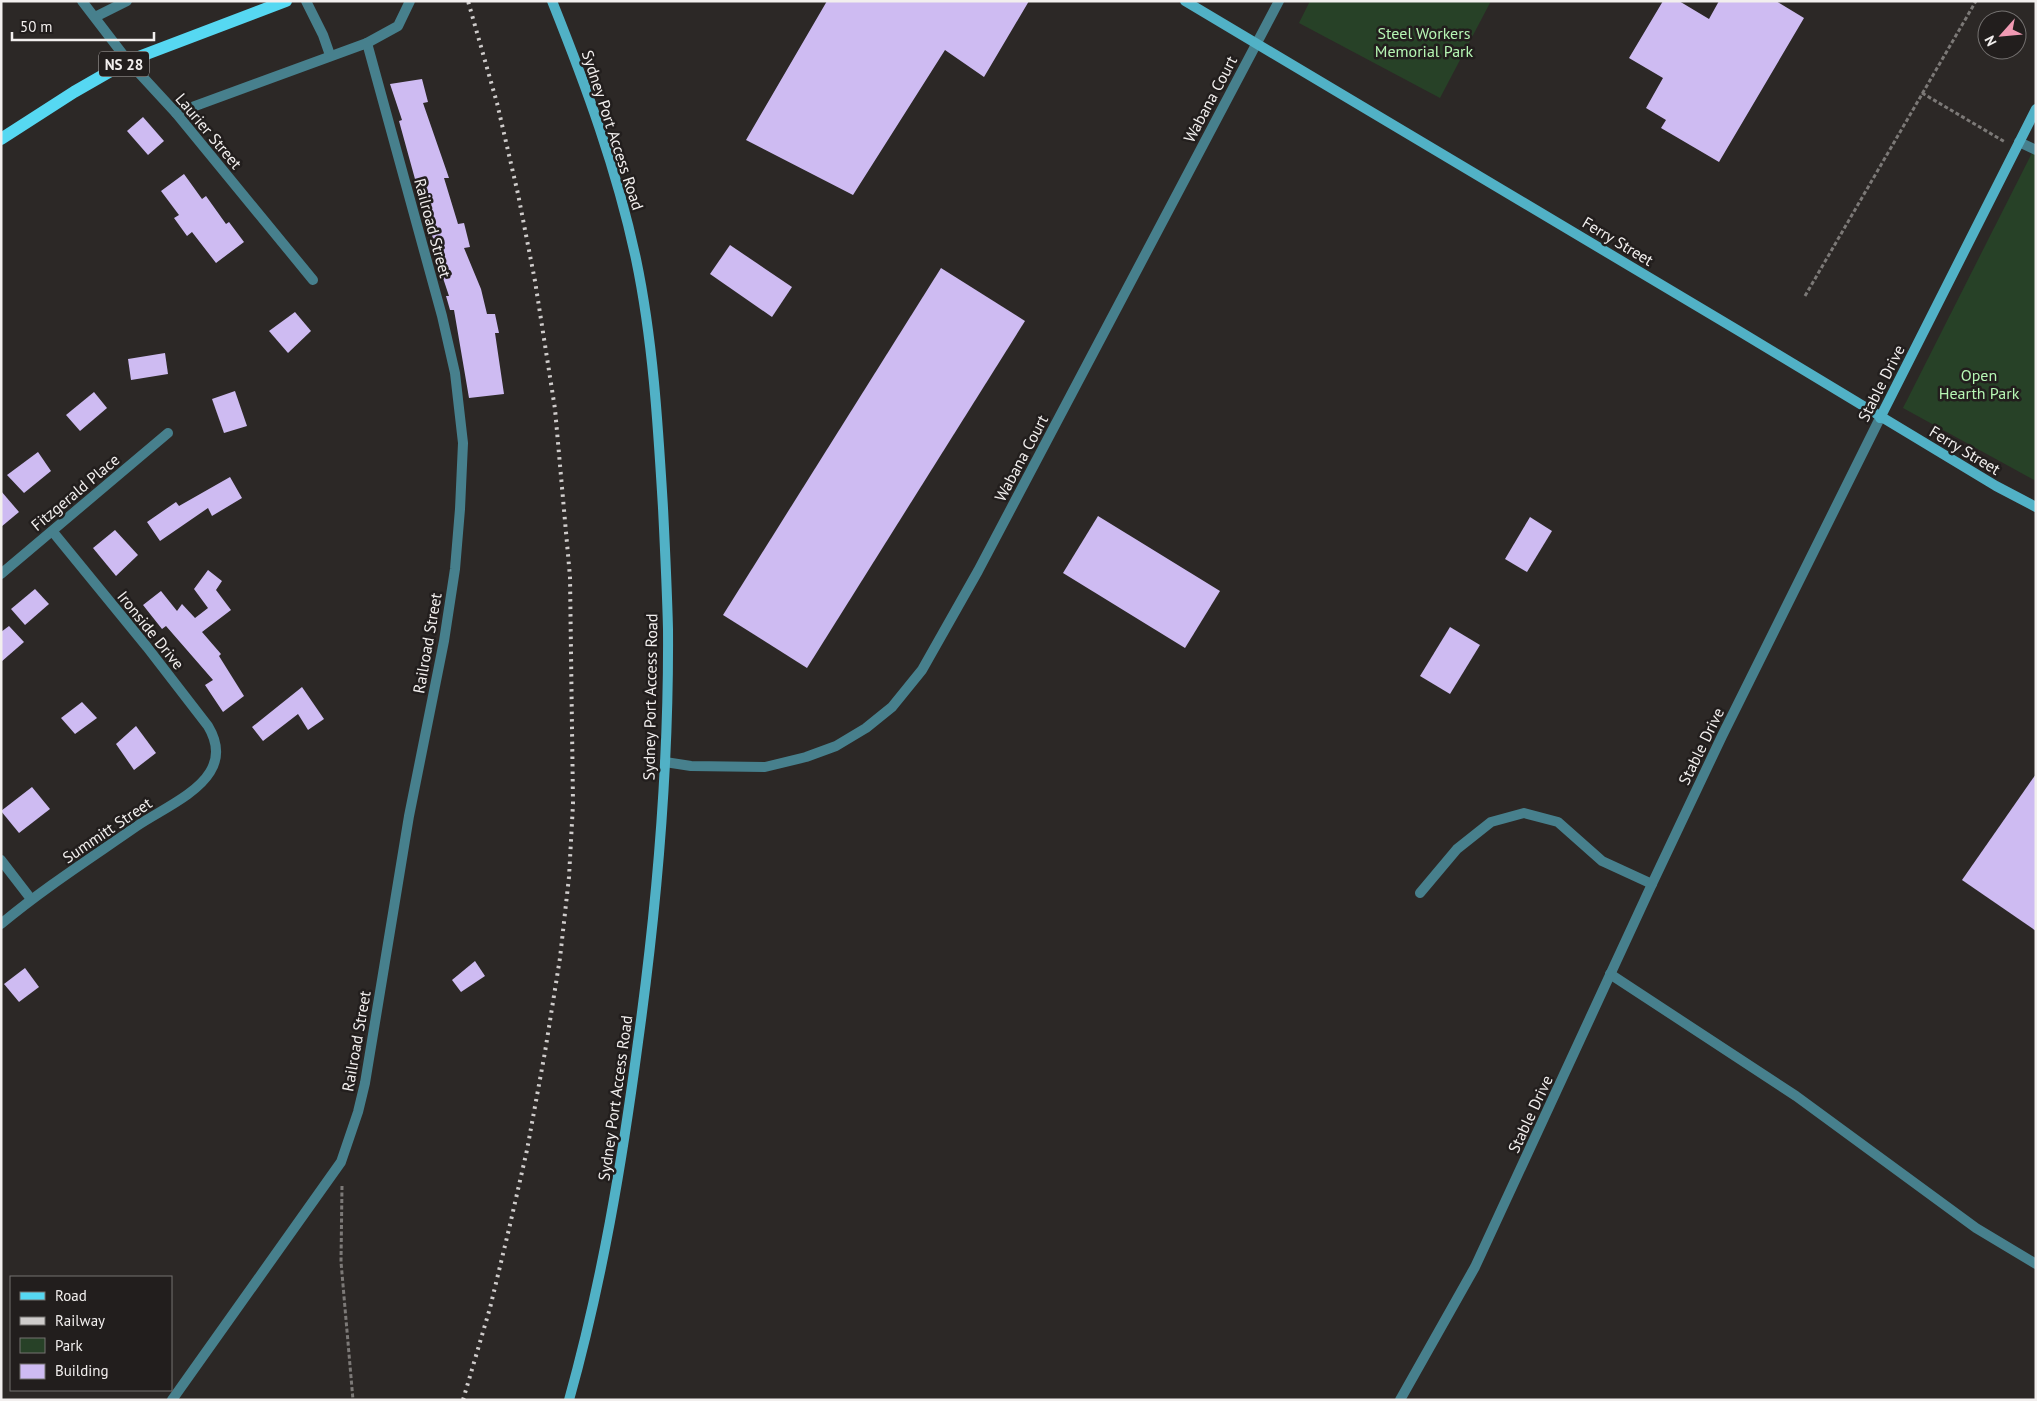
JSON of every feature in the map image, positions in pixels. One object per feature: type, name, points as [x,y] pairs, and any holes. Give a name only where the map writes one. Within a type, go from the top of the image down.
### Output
[{"type":"main road","name":"NS 28","points":[[1,139],[74,92],[128,62],[286,1]]},
{"type":"street","name":"Laurier Street","points":[[82,1],[128,62],[176,113],[313,280]]},
{"type":"street","points":[[95,17],[127,1]]},
{"type":"street","points":[[306,1],[330,55]]},
{"type":"street","points":[[176,113],[367,43],[398,26],[410,1]]},
{"type":"street","name":"Sydney Port Access Road","points":[[552,1],[589,94],[619,185],[637,262],[650,350],[659,439],[668,629],[665,762],[648,966],[627,1131],[598,1283],[569,1400]]},
{"type":"street","name":"Ferry Street","points":[[1185,1],[1739,331],[1880,418],[1996,486],[2036,507]]},
{"type":"street","name":"Wabana Court","points":[[665,762],[691,766],[765,767],[806,757],[836,746],[866,728],[892,707],[922,670],[978,571],[1279,1]]},
{"type":"street","name":"Railroad Street","points":[[172,1400],[341,1162],[358,1112],[365,1083],[408,825],[444,641],[455,569],[463,443],[455,373],[442,316],[367,43]]},
{"type":"street","name":"Stable Drive","points":[[1400,1400],[1475,1267],[1722,736],[2036,109]]},
{"type":"street","points":[[2018,145],[2036,150]]},
{"type":"street","name":"Fitzgerald Place","points":[[1,574],[168,433]]},
{"type":"street","name":"Ironside Drive","points":[[53,532],[147,647],[208,726],[213,734],[217,752]]},
{"type":"street","name":"Summitt Street","points":[[1,924],[31,898],[184,796],[209,773],[217,752]]},
{"type":"street","points":[[1420,893],[1457,849],[1491,822],[1524,812],[1558,822],[1602,861],[1652,884]]},
{"type":"street","points":[[1,860],[31,898]]},
{"type":"street","points":[[1610,974],[1796,1096],[1976,1228],[2036,1264]]},
{"type":"path","points":[[1805,296],[1976,1]]},
{"type":"path","points":[[1922,93],[2018,145]]},
{"type":"path","points":[[341,1162],[343,1195],[341,1262],[352,1400]]},
{"type":"green space","name":"Steel Workers Memorial Park","points":[[1310,1],[1491,1],[1440,98],[1299,23]]},
{"type":"green space","name":"Open Hearth Park","points":[[2036,145],[2036,481],[1903,408]]},
{"type":"building","points":[[827,1],[1029,1],[984,77],[945,50],[853,195],[746,140]]},
{"type":"building","points":[[1663,1],[1679,1],[1709,19],[1719,1],[1776,1],[1804,18],[1719,162],[1661,128],[1666,120],[1646,108],[1663,78],[1629,58]]},
{"type":"building","points":[[422,79],[428,102],[423,103],[449,178],[444,178],[458,224],[464,223],[470,247],[464,248],[481,289],[487,314],[495,314],[499,333],[495,333],[504,394],[469,398],[454,310],[450,310],[446,296],[449,296],[438,263],[442,263],[426,219],[399,121],[402,120],[390,84]]},
{"type":"building","points":[[143,117],[164,141],[148,155],[127,131]]},
{"type":"building","points":[[184,174],[202,199],[206,196],[226,224],[229,222],[244,242],[216,263],[192,232],[187,236],[174,218],[179,215],[161,191]]},
{"type":"building","points":[[730,245],[792,287],[772,317],[710,274]]},
{"type":"building","points":[[941,268],[1025,321],[807,668],[723,615]]},
{"type":"building","points":[[295,312],[311,331],[288,353],[269,331]]},
{"type":"building","points":[[165,353],[168,374],[131,380],[128,359]]},
{"type":"building","points":[[235,391],[247,426],[224,433],[212,399]]},
{"type":"building","points":[[94,392],[107,408],[80,431],[66,415]]},
{"type":"building","points":[[38,452],[51,471],[24,493],[7,475]]},
{"type":"building","points":[[230,477],[242,498],[212,516],[208,508],[160,541],[147,522],[176,502],[179,506]]},
{"type":"building","points":[[1,491],[19,512],[1,527]]},
{"type":"building","points":[[1098,516],[1220,591],[1185,648],[1063,573]]},
{"type":"building","points":[[1530,517],[1552,531],[1527,572],[1505,559]]},
{"type":"building","points":[[115,530],[138,555],[116,576],[93,548]]},
{"type":"building","points":[[208,570],[222,581],[216,590],[231,610],[202,632],[221,654],[219,656],[244,696],[223,712],[205,685],[213,680],[166,626],[162,629],[143,605],[161,591],[177,611],[182,604],[195,618],[208,608],[194,589]]},
{"type":"building","points":[[35,589],[49,604],[25,625],[11,609]]},
{"type":"building","points":[[9,626],[24,642],[1,662],[1,632]]},
{"type":"building","points":[[1450,627],[1480,645],[1450,694],[1420,676]]},
{"type":"building","points":[[302,687],[324,719],[308,730],[298,714],[263,741],[252,727]]},
{"type":"building","points":[[82,702],[97,718],[75,734],[61,718]]},
{"type":"building","points":[[136,726],[156,753],[134,770],[116,744]]},
{"type":"building","points":[[2036,774],[2036,931],[1962,880]]},
{"type":"building","points":[[32,787],[50,809],[19,833],[1,811]]},
{"type":"building","points":[[475,961],[485,976],[461,992],[452,980]]},
{"type":"building","points":[[25,968],[39,987],[19,1002],[4,984]]},
{"type":"railway","points":[[463,1400],[490,1308],[527,1150],[560,958],[569,877],[573,804],[570,577],[555,409],[535,281],[518,194],[497,103],[468,1]]}]
